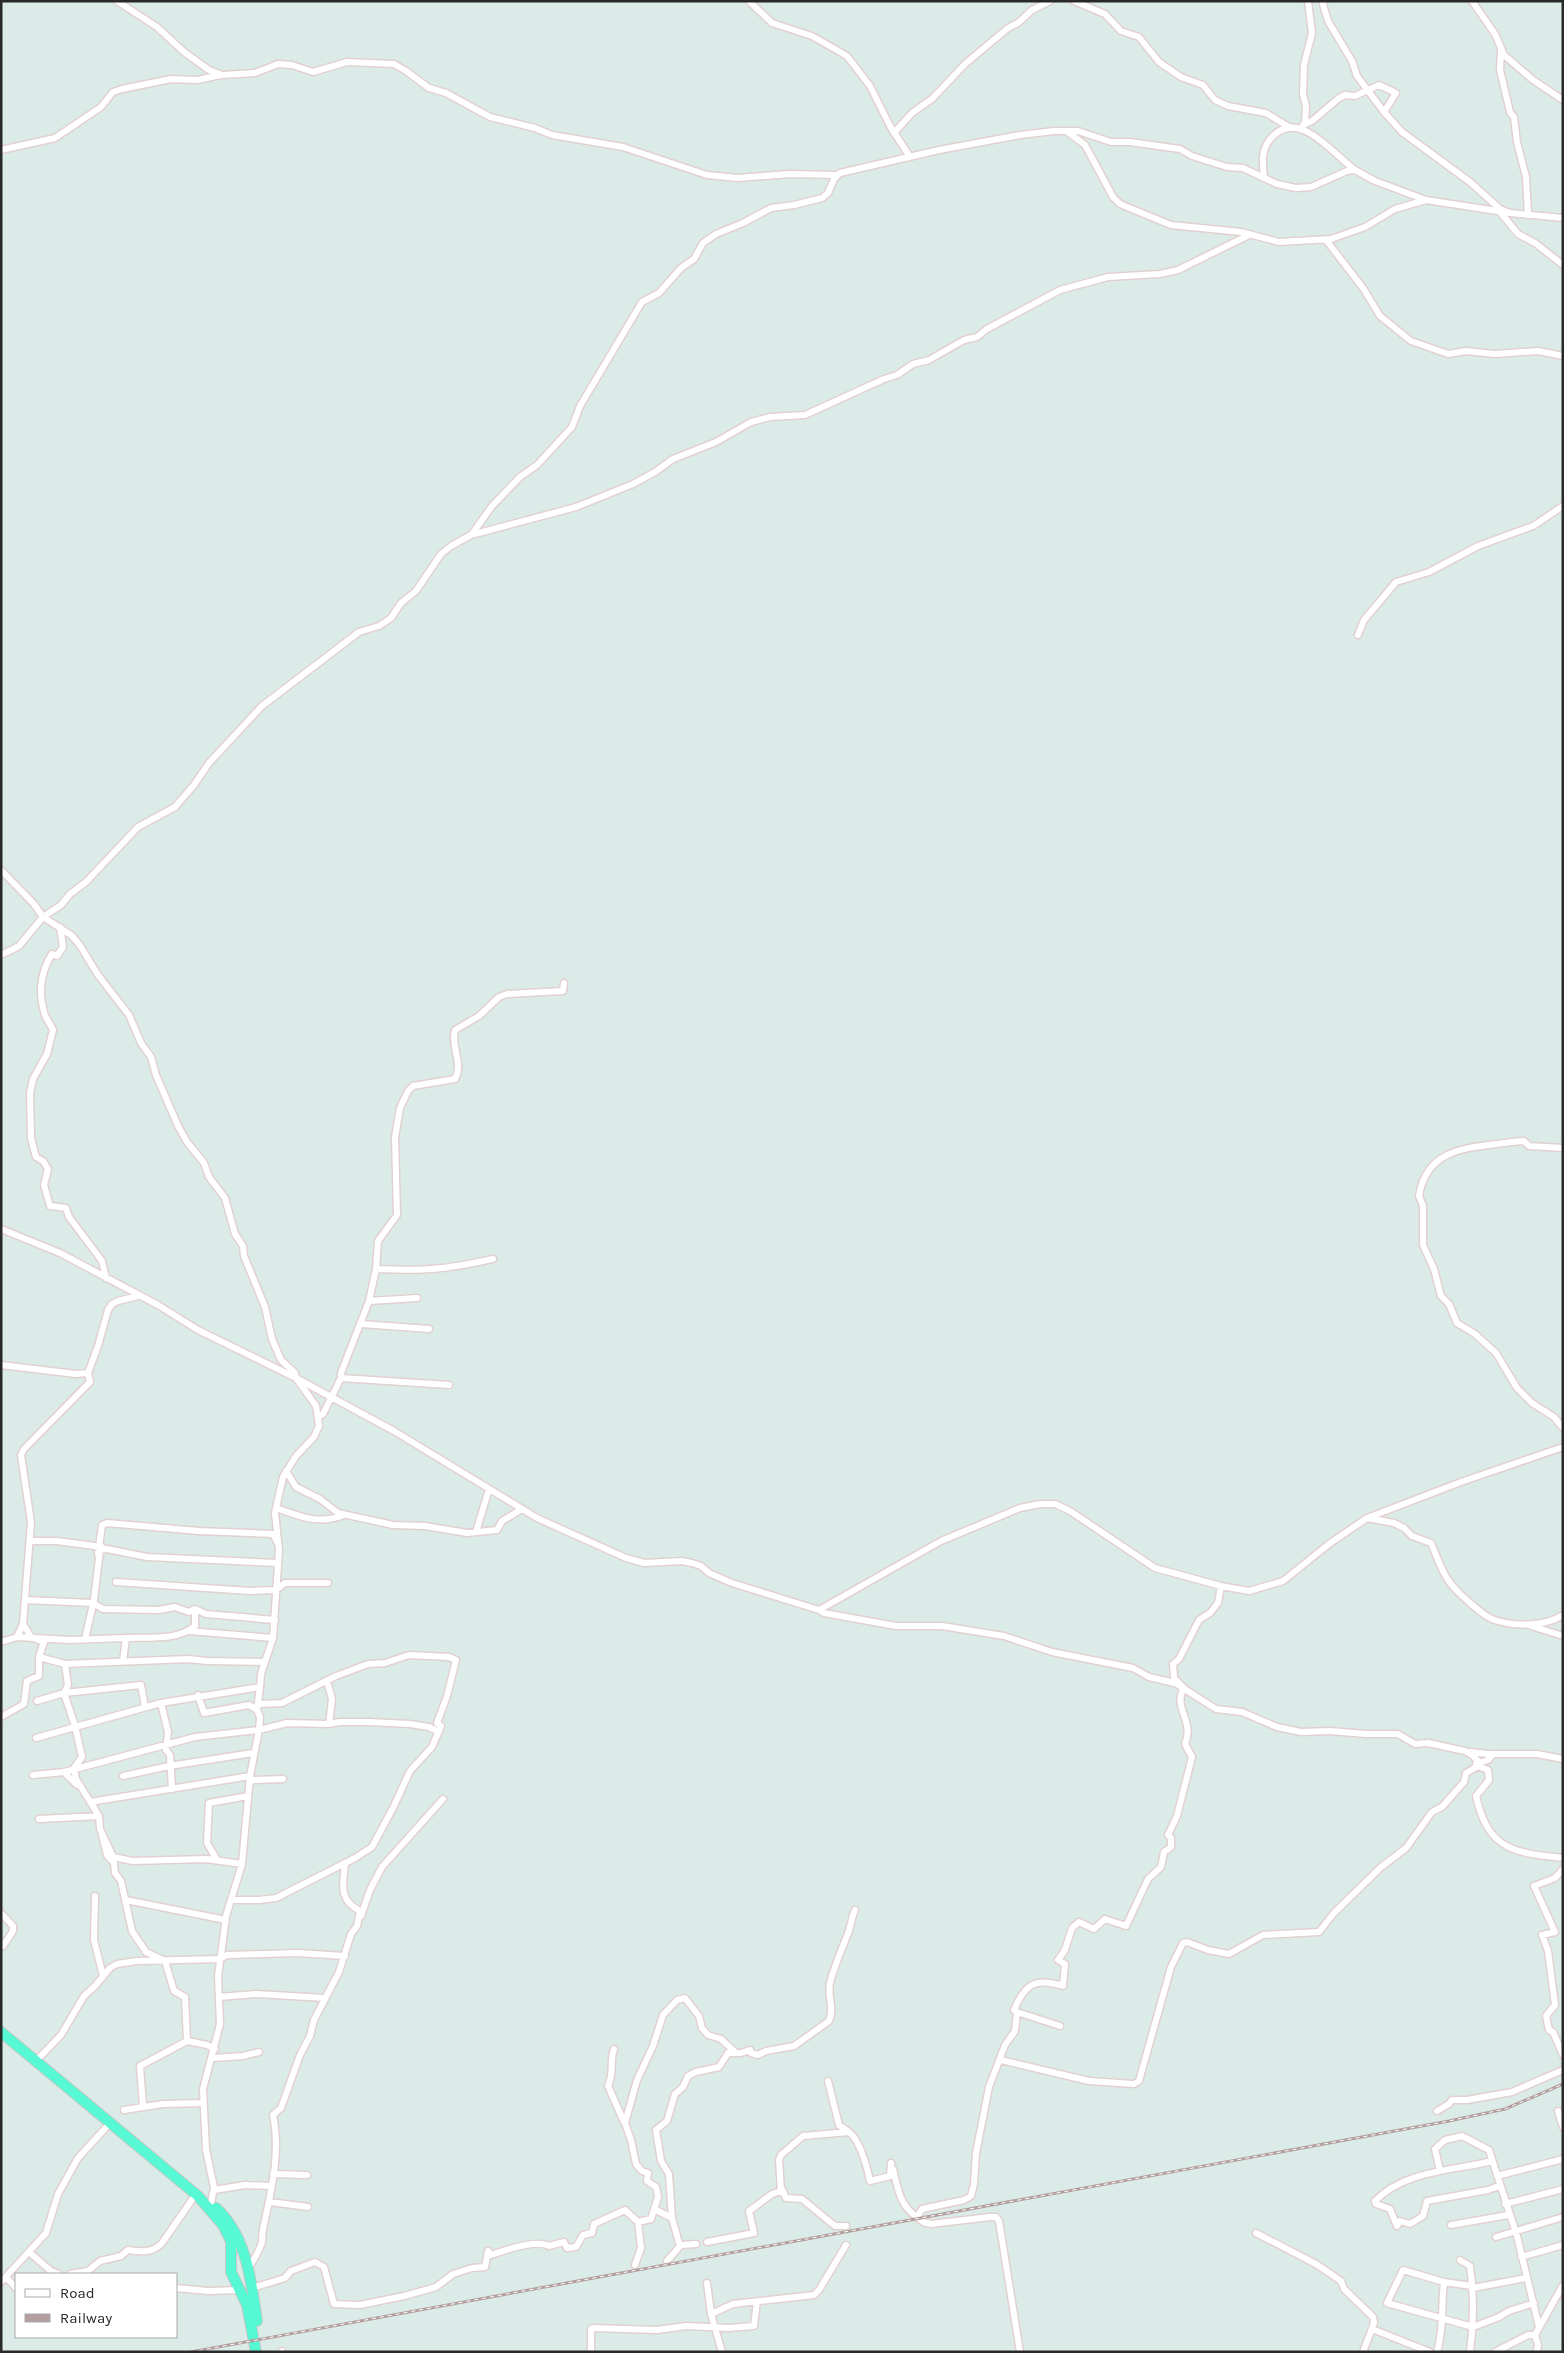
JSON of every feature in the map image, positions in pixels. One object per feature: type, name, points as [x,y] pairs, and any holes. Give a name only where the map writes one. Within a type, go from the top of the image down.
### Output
[{"type":"highway","points":[[1,2032],[197,2195],[211,2204],[234,2229],[244,2252],[248,2268],[263,2352]]},
{"type":"highway","points":[[197,2195],[227,2233],[232,2248],[231,2272],[250,2314],[256,2352]]},
{"type":"street","points":[[117,1],[157,27],[184,52],[209,70],[222,75]]},
{"type":"street","points":[[749,1],[772,23],[808,34],[847,56],[870,86],[894,133],[910,157]]},
{"type":"street","points":[[894,133],[912,113],[932,98],[965,64],[1032,10],[1050,1]]},
{"type":"street","points":[[1074,1],[1104,14],[1121,30],[1139,37],[1159,62],[1181,77],[1203,85],[1215,100],[1228,106],[1266,113],[1289,127]]},
{"type":"street","points":[[1303,126],[1306,106],[1303,95],[1304,65],[1310,50],[1312,33],[1308,1]]},
{"type":"street","points":[[1322,1],[1332,29],[1352,61],[1357,76],[1384,112],[1412,140],[1459,173],[1492,202],[1510,213]]},
{"type":"street","points":[[1472,1],[1498,39],[1501,50],[1501,76],[1510,112],[1514,117],[1517,142],[1526,177],[1528,215]]},
{"type":"street","points":[[1501,50],[1533,80],[1563,100]]},
{"type":"street","points":[[1,150],[55,138],[101,107],[113,92],[122,89],[171,79],[197,80],[222,75],[256,73],[278,64],[292,65],[313,72],[347,62],[394,64],[429,88],[446,94],[490,117],[535,128],[552,135],[623,147],[707,175],[738,178],[789,174],[837,175],[910,157],[1020,135],[1054,131],[1078,131],[1111,142],[1130,142],[1180,149],[1192,156],[1227,167],[1244,168],[1277,184],[1296,188],[1311,187],[1347,171],[1355,170]]},
{"type":"street","points":[[1264,178],[1262,153],[1265,143],[1278,131],[1289,127],[1303,126],[1345,95],[1355,96],[1382,85],[1396,93],[1384,112]]},
{"type":"street","points":[[1303,126],[1335,151],[1355,170],[1375,181],[1426,200],[1500,212],[1563,218]]},
{"type":"street","points":[[1068,132],[1085,145],[1113,197],[1120,204],[1171,225],[1249,235],[1271,242],[1326,240],[1365,227],[1395,209],[1426,200]]},
{"type":"street","points":[[471,535],[492,506],[520,478],[537,465],[572,427],[580,406],[642,302],[659,294],[681,268],[694,258],[703,243],[716,234],[743,223],[771,208],[794,206],[822,198],[831,189],[837,175]]},
{"type":"street","points":[[1500,212],[1518,234],[1535,243],[1563,265]]},
{"type":"street","points":[[1,955],[19,946],[43,917],[61,905],[70,894],[86,882],[138,827],[175,807],[194,785],[209,763],[262,706],[360,632],[379,626],[391,618],[401,602],[416,591],[426,573],[450,546],[471,535],[576,507],[633,484],[673,459],[716,442],[758,420],[805,415],[896,375],[913,364],[926,361],[964,340],[978,337],[986,329],[1060,290],[1108,277],[1143,276],[1178,270],[1249,235]]},
{"type":"street","points":[[1326,240],[1363,288],[1380,316],[1411,341],[1448,354],[1466,351],[1506,354],[1538,351],[1563,356]]},
{"type":"street","points":[[1358,635],[1364,620],[1379,599],[1396,582],[1429,572],[1478,546],[1533,526],[1563,506]]},
{"type":"street","points":[[1,870],[34,904],[43,917],[60,927],[80,944],[98,975],[129,1015],[141,1043],[151,1057],[156,1075],[178,1126],[187,1142],[204,1163],[209,1177],[225,1198],[235,1234],[243,1246],[244,1256],[264,1303],[272,1339],[281,1360],[295,1374],[316,1406],[318,1417],[319,1426],[314,1437],[296,1456],[283,1477],[276,1508],[279,1546],[273,1638],[265,1662],[260,1687],[258,1707],[260,1718],[259,1730],[250,1776],[242,1864],[226,1920],[220,1959],[220,2024],[213,2058],[206,2078],[203,2103],[206,2150],[214,2190],[211,2204]]},
{"type":"street","points":[[60,927],[63,947],[57,956],[52,954],[44,967],[42,979],[44,1013],[53,1030],[47,1054],[34,1079],[30,1093],[31,1138],[36,1157],[43,1161],[48,1169],[44,1186],[50,1206],[66,1208],[69,1217],[102,1261],[106,1278]]},
{"type":"street","points":[[318,1417],[323,1414],[341,1378],[341,1373],[370,1301],[376,1269],[378,1241],[397,1215],[395,1138],[400,1108],[408,1091],[419,1084],[454,1079],[458,1068],[454,1045],[455,1030],[479,1016],[499,997],[507,994],[563,991],[564,983]]},
{"type":"street","points":[[1563,1148],[1530,1146],[1524,1142],[1508,1141],[1450,1152],[1431,1170],[1425,1179],[1419,1196],[1423,1206],[1423,1245],[1434,1269],[1441,1296],[1449,1304],[1457,1323],[1475,1334],[1496,1353],[1517,1388],[1532,1403],[1554,1417],[1563,1428]]},
{"type":"street","points":[[1,1229],[60,1254],[140,1296],[198,1330],[331,1396],[394,1431],[522,1509],[626,1558],[644,1563],[682,1561],[692,1563],[701,1566],[709,1574],[732,1583],[830,1615],[896,1626],[928,1628],[942,1626],[1004,1636],[1052,1652],[1133,1668],[1149,1678],[1175,1683],[1216,1708],[1242,1712],[1289,1730],[1398,1734],[1415,1744],[1428,1743],[1465,1751],[1493,1754],[1537,1754],[1563,1759]]},
{"type":"street","points":[[376,1269],[432,1269],[470,1263],[478,1264],[493,1259]]},
{"type":"street","points":[[17,1637],[23,1624],[32,1522],[21,1455],[24,1449],[90,1382],[88,1373],[108,1310],[112,1304],[118,1300],[140,1296]]},
{"type":"street","points":[[370,1301],[417,1298]]},
{"type":"street","points":[[361,1324],[429,1328]]},
{"type":"street","points":[[1,1365],[76,1374],[88,1373]]},
{"type":"street","points":[[341,1378],[448,1386]]},
{"type":"street","points":[[819,1610],[941,1541],[1020,1508],[1040,1504],[1055,1504],[1070,1511],[1155,1568],[1221,1586],[1249,1591],[1283,1581],[1329,1544],[1367,1518],[1461,1482],[1563,1447]]},
{"type":"street","points":[[286,1471],[296,1487],[307,1491],[338,1513],[393,1525],[424,1526],[467,1534],[498,1530],[502,1521],[522,1509]]},
{"type":"street","points":[[476,1532],[488,1490]]},
{"type":"street","points":[[276,1508],[305,1519],[328,1521],[346,1515]]},
{"type":"street","points":[[1367,1518],[1394,1523],[1404,1528],[1412,1536],[1430,1543],[1442,1571],[1456,1589],[1492,1619],[1524,1625],[1563,1636]]},
{"type":"street","points":[[85,1639],[93,1603],[102,1525],[116,1523],[200,1531],[273,1534],[279,1546]]},
{"type":"street","points":[[31,1541],[56,1541],[116,1549]]},
{"type":"street","points":[[96,1576],[100,1550],[107,1549],[147,1557],[278,1563]]},
{"type":"street","points":[[116,1582],[250,1591],[276,1590],[285,1583],[328,1583]]},
{"type":"street","points":[[1184,1688],[1174,1678],[1173,1664],[1179,1659],[1199,1620],[1210,1613],[1218,1603],[1221,1586]]},
{"type":"street","points":[[25,1600],[93,1603],[102,1609],[159,1610],[175,1607],[189,1612],[195,1609]]},
{"type":"street","points":[[195,1609],[206,1614],[275,1620]]},
{"type":"street","points":[[189,1631],[195,1626],[195,1609]]},
{"type":"street","points":[[1524,1625],[1556,1619],[1563,1615]]},
{"type":"street","points":[[1,1717],[24,1704],[27,1681],[38,1676],[39,1658],[44,1642],[31,1637],[23,1624]]},
{"type":"street","points":[[1,1642],[17,1637],[85,1639],[167,1637],[189,1631],[273,1638]]},
{"type":"street","points":[[123,1661],[126,1638]]},
{"type":"street","points":[[198,1696],[204,1714],[249,1705],[258,1707],[282,1703],[336,1676],[368,1664],[385,1663],[409,1655],[456,1660],[444,1705],[437,1723],[441,1726],[439,1732],[432,1747],[410,1772],[372,1847],[345,1864],[276,1898],[231,1900]]},
{"type":"street","points":[[39,1658],[65,1664],[188,1659],[265,1662]]},
{"type":"street","points":[[65,1664],[68,1685],[64,1693],[76,1726],[82,1757],[74,1768],[76,1779],[98,1816],[107,1855],[114,1863],[115,1873],[120,1881],[126,1900],[132,1931],[146,1952],[165,1961],[174,1991],[185,1997],[187,2041]]},
{"type":"street","points":[[328,1681],[332,1699],[329,1724]]},
{"type":"street","points":[[37,1701],[64,1693],[141,1685],[145,1707]]},
{"type":"street","points":[[36,1738],[161,1703],[260,1687]]},
{"type":"street","points":[[917,2217],[922,2209],[964,2200],[970,2196],[974,2184],[976,2154],[989,2087],[1006,2045],[1015,2031],[1017,2012],[1014,2010],[1021,1993],[1028,1987],[1047,1981],[1063,1986],[1065,1964],[1058,1960],[1065,1950],[1072,1928],[1079,1922],[1094,1929],[1104,1919],[1126,1926],[1148,1879],[1161,1867],[1164,1852],[1171,1847],[1172,1838],[1168,1834],[1177,1816],[1192,1757],[1185,1744],[1189,1729],[1181,1704],[1181,1692],[1184,1688]]},
{"type":"street","points":[[161,1703],[168,1732],[166,1750],[170,1755],[169,1766],[172,1789]]},
{"type":"street","points":[[32,1775],[64,1772],[157,1745],[167,1746],[195,1736],[259,1730],[287,1723],[410,1724],[429,1727],[439,1732]]},
{"type":"street","points":[[1465,1751],[1472,1754],[1478,1764],[1488,1770],[1489,1780],[1476,1796],[1483,1819],[1492,1832],[1513,1851],[1563,1858]]},
{"type":"street","points":[[123,1776],[169,1766],[254,1753]]},
{"type":"street","points":[[1001,2060],[1089,2081],[1134,2084],[1139,2081],[1171,1967],[1183,1943],[1187,1942],[1208,1950],[1229,1954],[1263,1936],[1319,1932],[1334,1912],[1380,1868],[1406,1848],[1432,1812],[1442,1807],[1464,1782],[1466,1772],[1488,1760],[1493,1754]]},
{"type":"street","points":[[64,1772],[83,1790]]},
{"type":"street","points":[[90,1802],[250,1776]]},
{"type":"street","points":[[249,1784],[253,1780],[284,1779]]},
{"type":"street","points":[[217,1860],[207,1843],[209,1803],[248,1796]]},
{"type":"street","points":[[248,2268],[262,2242],[262,2231],[270,2202],[277,2146],[273,2115],[281,2108],[300,2055],[310,2036],[314,2020],[345,1956],[351,1934],[357,1926],[370,1890],[382,1867],[443,1799]]},
{"type":"street","points":[[39,1819],[98,1816]]},
{"type":"street","points":[[100,1829],[113,1857],[133,1861],[165,1860]]},
{"type":"street","points":[[114,1863],[195,1858],[242,1864]]},
{"type":"street","points":[[345,1864],[343,1888],[346,1901],[360,1911],[357,1926]]},
{"type":"street","points":[[1563,1869],[1555,1878],[1534,1886],[1555,1932],[1542,1935],[1548,1951],[1555,2005],[1546,2016],[1549,2030],[1553,2032],[1563,2055]]},
{"type":"street","points":[[95,1896],[94,1940],[103,1976]]},
{"type":"street","points":[[126,1900],[226,1920]]},
{"type":"street","points":[[681,2246],[672,2218],[669,2174],[661,2161],[656,2130],[667,2121],[675,2094],[683,2087],[688,2076],[696,2072],[719,2067],[726,2055],[735,2052],[741,2053],[750,2050],[758,2055],[766,2051],[794,2046],[829,2021],[832,2015],[830,1983],[838,1956],[848,1934],[851,1917],[856,1910]]},
{"type":"street","points":[[1,1913],[13,1926],[13,1931],[3,1946]]},
{"type":"street","points":[[36,2061],[61,2035],[84,1996],[110,1968],[123,1962],[220,1959],[227,1956],[298,1953],[345,1956]]},
{"type":"street","points":[[219,1997],[257,1994],[325,1998]]},
{"type":"street","points":[[624,2123],[638,2080],[664,2014],[677,2000],[686,1998],[699,2016],[702,2028],[708,2035],[721,2039],[735,2052]]},
{"type":"street","points":[[1017,2012],[1060,2026]]},
{"type":"street","points":[[143,2106],[140,2066],[187,2041],[207,2044],[215,2049]]},
{"type":"street","points":[[614,2049],[611,2058],[613,2074],[608,2086],[632,2140],[636,2164],[642,2171],[648,2173],[646,2181],[656,2187],[658,2197],[651,2219],[638,2222]]},
{"type":"street","points":[[213,2058],[243,2056],[259,2052]]},
{"type":"street","points":[[1437,2111],[1452,2100],[1467,2100],[1512,2092],[1563,2070]]},
{"type":"street","points":[[828,2081],[839,2125],[856,2137],[861,2155],[866,2162],[870,2181],[890,2176],[891,2163],[900,2197],[911,2213],[923,2222],[930,2224],[990,2217],[996,2217],[999,2221],[1020,2352]]},
{"type":"street","points":[[124,2110],[143,2106],[203,2103]]},
{"type":"street","points":[[1558,2111],[1563,2127]]},
{"type":"street","points":[[15,2287],[4,2279],[46,2233],[58,2194],[78,2158],[110,2123]]},
{"type":"street","points":[[707,2242],[754,2233],[749,2211],[772,2194],[781,2192],[779,2185],[779,2160],[781,2155],[803,2136],[849,2132]]},
{"type":"street","points":[[1440,2171],[1436,2162],[1435,2149],[1445,2140],[1462,2136],[1486,2146],[1515,2231],[1539,2327]]},
{"type":"street","points":[[1497,2176],[1563,2159]]},
{"type":"street","points":[[1492,2161],[1440,2171],[1400,2183],[1376,2200],[1376,2204],[1390,2209],[1397,2226],[1400,2222],[1410,2224],[1423,2216],[1427,2201],[1488,2190],[1499,2186]]},
{"type":"street","points":[[273,2174],[307,2175]]},
{"type":"street","points":[[214,2190],[245,2185],[272,2186]]},
{"type":"street","points":[[779,2185],[786,2198],[802,2199],[835,2226],[846,2226]]},
{"type":"street","points":[[1505,2204],[1563,2189]]},
{"type":"street","points":[[76,2273],[88,2271],[100,2261],[121,2256],[128,2250],[143,2252],[155,2249],[162,2243],[197,2195]]},
{"type":"street","points":[[270,2202],[308,2207]]},
{"type":"street","points":[[654,2209],[672,2218]]},
{"type":"street","points":[[252,2288],[285,2278],[292,2271],[315,2262],[324,2267],[334,2304],[360,2305],[436,2287],[453,2274],[472,2268],[485,2267],[488,2251],[491,2255],[508,2248],[542,2242],[549,2246],[564,2242],[567,2248],[576,2247],[583,2235],[592,2234],[594,2224],[625,2210],[638,2222],[642,2248],[635,2265]]},
{"type":"street","points":[[1451,2225],[1508,2215]]},
{"type":"street","points":[[1496,2237],[1563,2217]]},
{"type":"street","points":[[1256,2233],[1316,2264],[1341,2281],[1344,2290],[1373,2317],[1372,2328],[1363,2352]]},
{"type":"street","points":[[667,2261],[681,2246],[696,2244]]},
{"type":"street","points":[[711,2314],[732,2304],[814,2295],[819,2290],[846,2245]]},
{"type":"street","points":[[1520,2257],[1563,2245]]},
{"type":"street","points":[[29,2252],[51,2271],[56,2273]]},
{"type":"street","points":[[1460,2260],[1468,2263],[1470,2266],[1473,2327],[1470,2352]]},
{"type":"street","points":[[1526,2278],[1472,2287],[1444,2282],[1403,2270],[1387,2303],[1473,2327],[1509,2311],[1534,2303]]},
{"type":"street","points":[[1437,2352],[1443,2319],[1441,2312],[1444,2282]]},
{"type":"street","points":[[707,2283],[711,2314],[720,2351]]},
{"type":"street","points":[[178,2288],[208,2291],[240,2290]]},
{"type":"street","points":[[1536,2351],[1535,2335],[1562,2291]]},
{"type":"street","points":[[591,2352],[591,2329],[657,2330],[686,2326],[728,2328],[754,2326],[757,2301]]},
{"type":"street","points":[[1372,2328],[1413,2349],[1430,2352]]},
{"type":"street","points":[[1495,2352],[1528,2336],[1535,2335]]},
{"type":"railway","points":[[191,2352],[1449,2121],[1505,2109],[1563,2084]]}]
